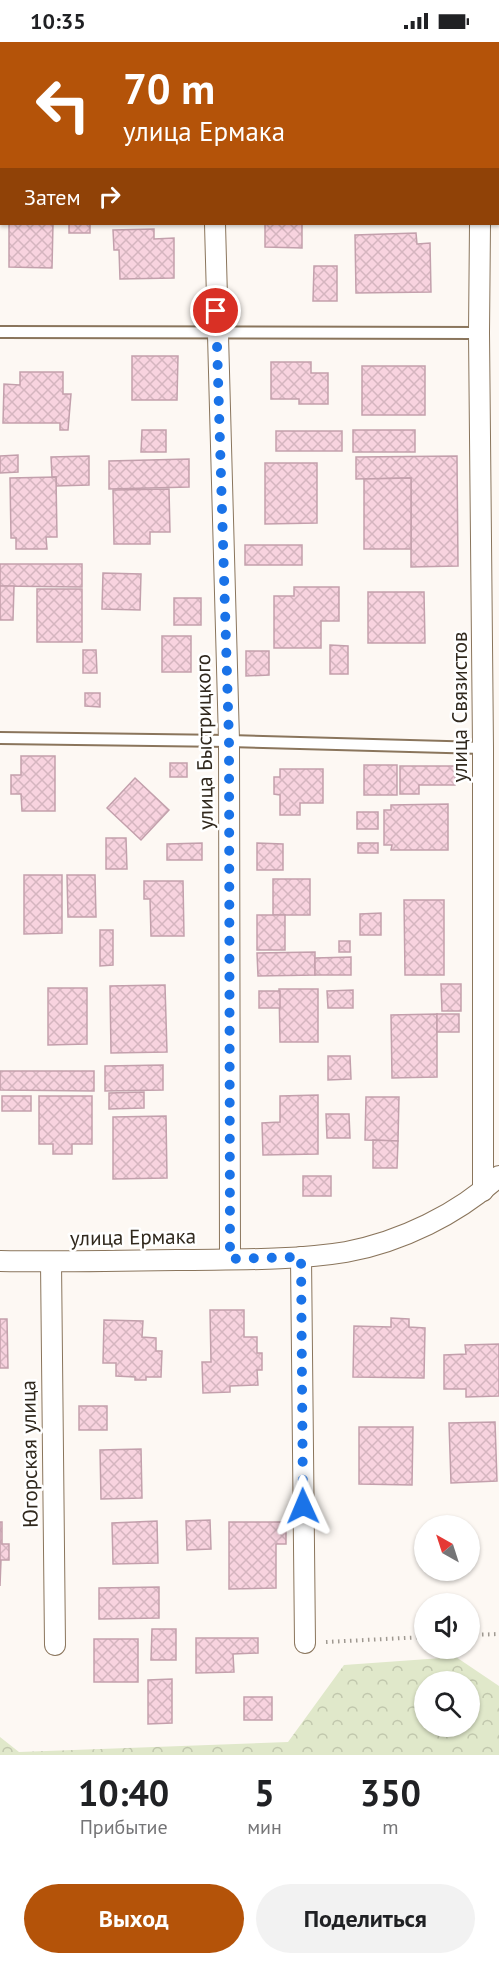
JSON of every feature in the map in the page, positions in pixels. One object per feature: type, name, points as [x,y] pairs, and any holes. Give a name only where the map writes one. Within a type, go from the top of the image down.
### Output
[{"type":"street","name":"улица Быстрицкого","points":[[214,225],[229,741],[230,1259]]},
{"type":"street","name":"улица Связистов","points":[[480,225],[483,1191]]},
{"type":"street","name":"улица Ермака","points":[[0,1261],[230,1259],[301,1257],[346,1252],[383,1242],[445,1215],[483,1191],[499,1176]]},
{"type":"street","points":[[301,1257],[305,1643]]},
{"type":"street","name":"Югорская улица","points":[[51,1262],[55,1645]]},
{"type":"lane","points":[[0,332],[479,333]]},
{"type":"lane","points":[[0,738],[483,748]]},
{"type":"path","points":[[480,1635],[499,1634]]},
{"type":"path","points":[[305,1643],[414,1638]]},
{"type":"green space","points":[[459,1659],[477,1671],[414,1671],[414,1737],[480,1737],[480,1673],[499,1686],[499,1755],[0,1755],[0,1737],[19,1752],[288,1742],[344,1665]]},
{"type":"building","points":[[9,225],[53,225],[52,268],[9,267]]},
{"type":"building","points":[[69,225],[90,225],[90,233],[69,233]]},
{"type":"building","points":[[265,225],[302,225],[302,248],[265,247]]},
{"type":"building","points":[[154,229],[154,239],[174,238],[174,278],[120,279],[119,250],[114,250],[113,230]]},
{"type":"building","points":[[416,233],[417,244],[430,243],[431,292],[356,293],[355,235]]},
{"type":"building","points":[[314,266],[337,266],[337,301],[313,301]]},
{"type":"building","points":[[132,356],[178,356],[177,400],[132,400]]},
{"type":"building","points":[[271,362],[311,362],[311,373],[328,373],[328,404],[299,404],[299,399],[271,399]]},
{"type":"building","points":[[362,366],[425,366],[425,415],[362,415]]},
{"type":"building","points":[[20,372],[63,372],[63,394],[71,394],[68,430],[60,430],[60,423],[3,423],[4,384],[20,385]]},
{"type":"building","points":[[142,430],[166,430],[166,452],[141,452]]},
{"type":"building","points":[[353,430],[415,430],[415,452],[353,452]]},
{"type":"building","points":[[276,431],[342,431],[342,451],[276,451]]},
{"type":"building","points":[[18,455],[18,472],[0,473],[0,456]]},
{"type":"building","points":[[89,456],[89,485],[56,486],[56,477],[52,477],[51,457]]},
{"type":"building","points":[[457,456],[458,566],[411,567],[411,478],[356,479],[356,457]]},
{"type":"building","points":[[189,459],[189,487],[109,489],[109,461]]},
{"type":"building","points":[[265,463],[317,463],[317,523],[265,524]]},
{"type":"building","points":[[56,477],[57,537],[46,537],[47,549],[16,549],[16,538],[11,538],[10,478]]},
{"type":"building","points":[[411,478],[411,549],[364,549],[364,479]]},
{"type":"building","points":[[169,489],[170,532],[150,532],[150,544],[114,544],[113,490]]},
{"type":"building","points":[[245,545],[302,545],[302,565],[245,565]]},
{"type":"building","points":[[0,564],[82,564],[82,587],[0,586]]},
{"type":"building","points":[[103,573],[141,574],[140,610],[102,609]]},
{"type":"building","points":[[0,586],[14,586],[13,620],[0,620]]},
{"type":"building","points":[[294,587],[339,587],[339,621],[321,621],[321,648],[274,648],[274,596],[294,596]]},
{"type":"building","points":[[37,589],[82,589],[82,642],[37,642]]},
{"type":"building","points":[[368,592],[424,592],[425,643],[368,643]]},
{"type":"building","points":[[174,598],[201,598],[201,625],[174,625]]},
{"type":"building","points":[[162,636],[191,636],[191,672],[162,672]]},
{"type":"building","points":[[330,645],[348,646],[348,674],[330,674]]},
{"type":"building","points":[[83,650],[96,650],[97,673],[83,673]]},
{"type":"building","points":[[246,651],[269,651],[269,675],[246,676]]},
{"type":"building","points":[[85,693],[100,693],[100,707],[85,706]]},
{"type":"building","points":[[21,756],[55,756],[55,811],[22,811],[21,794],[11,794],[11,775],[21,775]]},
{"type":"building","points":[[170,763],[187,763],[187,777],[170,777]]},
{"type":"building","points":[[364,765],[397,765],[397,795],[364,795]]},
{"type":"building","points":[[400,766],[455,766],[455,785],[419,785],[419,794],[400,794]]},
{"type":"building","points":[[280,769],[323,769],[323,803],[300,803],[300,815],[280,815],[280,795],[274,794],[274,777],[280,777]]},
{"type":"building","points":[[135,778],[169,810],[141,840],[107,808]]},
{"type":"building","points":[[448,804],[448,850],[391,850],[392,845],[384,845],[384,810],[391,810],[391,805]]},
{"type":"building","points":[[357,812],[378,812],[378,829],[357,829]]},
{"type":"building","points":[[106,838],[126,838],[127,869],[106,869]]},
{"type":"building","points":[[202,843],[202,860],[167,860],[167,844]]},
{"type":"building","points":[[257,843],[283,844],[283,870],[257,870]]},
{"type":"building","points":[[358,843],[378,843],[378,853],[358,853]]},
{"type":"building","points":[[24,875],[62,875],[62,933],[24,934]]},
{"type":"building","points":[[67,875],[95,875],[96,917],[68,917]]},
{"type":"building","points":[[273,879],[310,879],[310,915],[273,915]]},
{"type":"building","points":[[144,881],[183,881],[184,936],[151,936],[150,899],[144,899]]},
{"type":"building","points":[[404,900],[444,900],[444,975],[405,975]]},
{"type":"building","points":[[381,913],[381,935],[360,935],[360,914]]},
{"type":"building","points":[[257,915],[285,915],[285,950],[257,950]]},
{"type":"building","points":[[100,930],[113,930],[113,965],[100,966]]},
{"type":"building","points":[[339,941],[350,941],[350,952],[339,952]]},
{"type":"building","points":[[315,952],[315,975],[258,976],[257,953]]},
{"type":"building","points":[[351,957],[351,975],[315,975],[315,958]]},
{"type":"building","points":[[441,984],[461,984],[461,1011],[442,1011]]},
{"type":"building","points":[[165,985],[167,1052],[111,1053],[110,986]]},
{"type":"building","points":[[48,988],[87,988],[87,1044],[48,1045]]},
{"type":"building","points":[[279,989],[318,989],[318,1042],[280,1042]]},
{"type":"building","points":[[353,990],[353,1008],[328,1008],[327,991]]},
{"type":"building","points":[[259,991],[280,991],[280,1008],[259,1008]]},
{"type":"building","points":[[437,1014],[437,1077],[392,1078],[391,1015]]},
{"type":"building","points":[[437,1014],[459,1014],[459,1032],[437,1032]]},
{"type":"building","points":[[328,1056],[350,1056],[351,1079],[328,1080]]},
{"type":"building","points":[[163,1065],[163,1090],[105,1091],[105,1066]]},
{"type":"building","points":[[0,1071],[94,1071],[94,1091],[0,1090]]},
{"type":"building","points":[[144,1092],[144,1108],[109,1109],[109,1093]]},
{"type":"building","points":[[318,1095],[318,1154],[263,1155],[262,1123],[280,1122],[280,1096]]},
{"type":"building","points":[[2,1096],[31,1096],[31,1111],[2,1111]]},
{"type":"building","points":[[39,1096],[92,1096],[92,1144],[72,1144],[72,1154],[53,1154],[53,1144],[39,1144]]},
{"type":"building","points":[[366,1097],[399,1097],[398,1141],[365,1140]]},
{"type":"building","points":[[326,1114],[349,1114],[350,1138],[327,1138]]},
{"type":"building","points":[[166,1116],[167,1178],[113,1179],[113,1117]]},
{"type":"building","points":[[373,1140],[398,1141],[397,1168],[373,1168]]},
{"type":"building","points":[[303,1176],[331,1176],[331,1196],[303,1196]]},
{"type":"building","points":[[210,1310],[244,1310],[244,1337],[257,1337],[257,1353],[262,1353],[262,1370],[257,1370],[258,1385],[230,1386],[230,1392],[203,1393],[202,1362],[211,1362]]},
{"type":"building","points":[[391,1318],[409,1319],[409,1327],[425,1328],[424,1378],[353,1377],[354,1326],[391,1327]]},
{"type":"building","points":[[0,1319],[7,1319],[8,1368],[0,1368]]},
{"type":"building","points":[[104,1320],[143,1321],[142,1337],[156,1338],[156,1351],[162,1351],[161,1377],[135,1380],[135,1377],[116,1376],[116,1363],[103,1363]]},
{"type":"building","points":[[499,1344],[499,1396],[466,1397],[466,1389],[444,1389],[444,1355],[466,1354],[465,1345]]},
{"type":"building","points":[[79,1406],[107,1406],[107,1430],[79,1430]]},
{"type":"building","points":[[495,1422],[497,1481],[451,1483],[449,1423]]},
{"type":"building","points":[[359,1427],[413,1427],[412,1485],[359,1484]]},
{"type":"building","points":[[141,1449],[142,1498],[101,1499],[100,1450]]},
{"type":"building","points":[[210,1520],[211,1549],[187,1550],[186,1521]]},
{"type":"building","points":[[157,1521],[158,1563],[113,1564],[112,1523]]},
{"type":"building","points":[[0,1522],[2,1522],[2,1544],[9,1544],[9,1560],[1,1560],[0,1586]]},
{"type":"building","points":[[229,1522],[286,1522],[286,1544],[276,1544],[276,1588],[229,1589]]},
{"type":"building","points":[[159,1587],[159,1618],[99,1619],[99,1588]]},
{"type":"building","points":[[152,1629],[176,1629],[176,1660],[151,1660]]},
{"type":"building","points":[[196,1638],[258,1638],[258,1653],[233,1654],[234,1672],[196,1673]]},
{"type":"building","points":[[94,1639],[138,1639],[138,1682],[94,1682]]},
{"type":"building","points":[[172,1679],[172,1723],[148,1724],[148,1680]]},
{"type":"building","points":[[244,1697],[272,1697],[272,1720],[244,1720]]},
{"type":"route","points":[[216,311],[229,741],[230,1259],[301,1257],[303,1506]]}]
